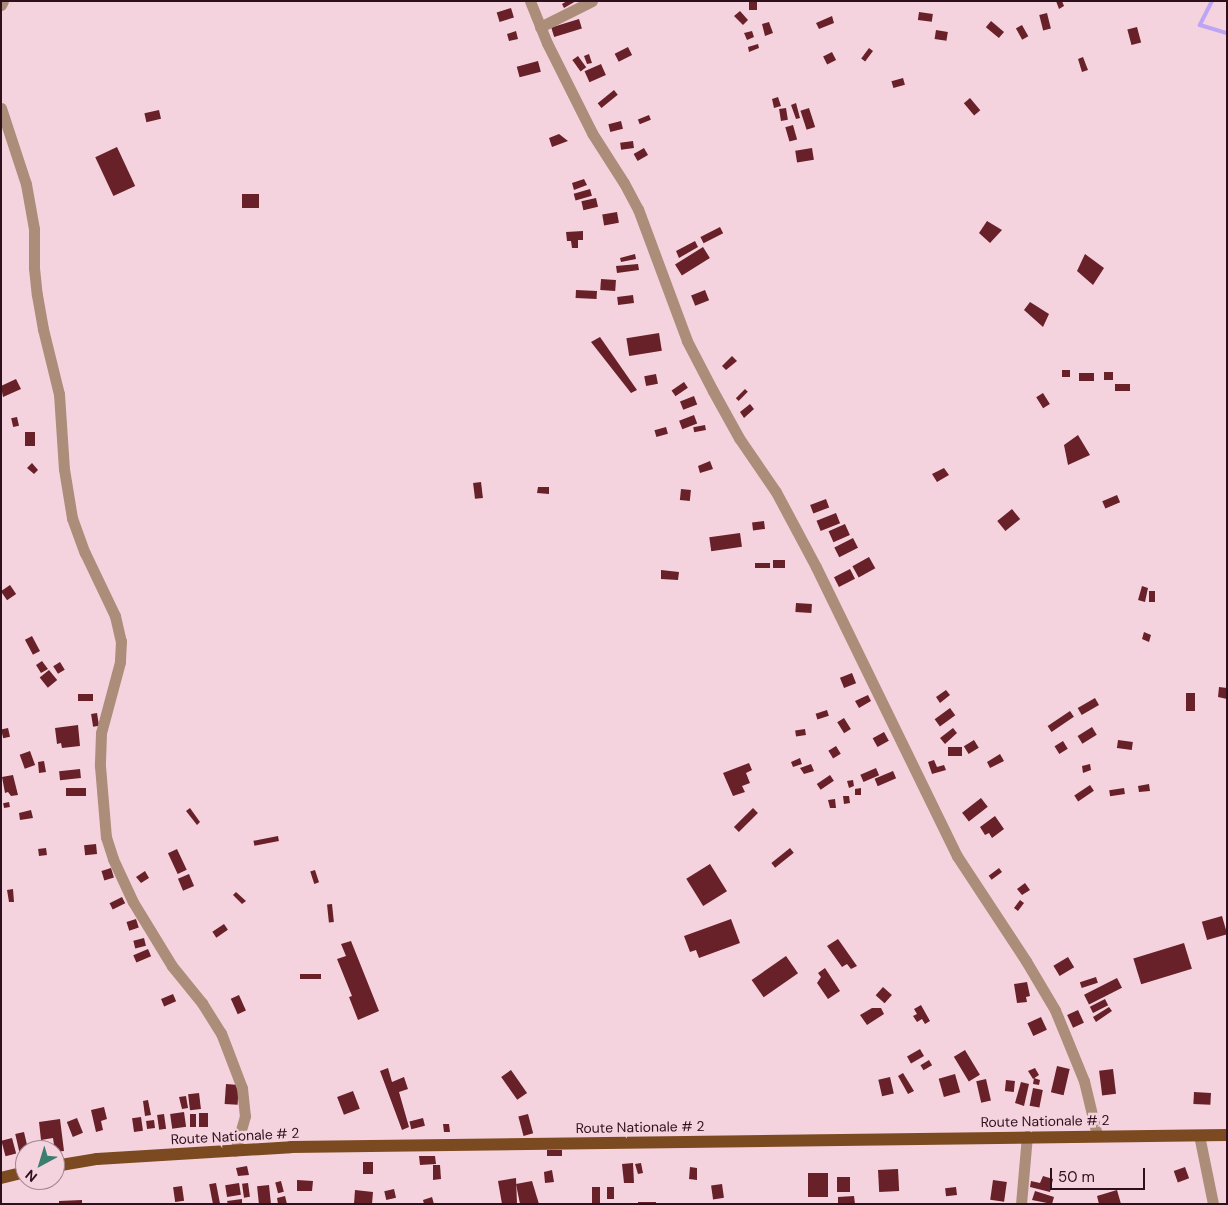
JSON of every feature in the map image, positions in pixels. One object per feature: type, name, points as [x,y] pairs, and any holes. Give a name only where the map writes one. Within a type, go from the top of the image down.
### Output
[{"type":"main road","name":"Route Nationale # 2","points":[[65,1164],[97,1159],[291,1147],[1096,1135],[1227,1135]]},
{"type":"main road","points":[[1,1178],[15,1174]]},
{"type":"street","points":[[1,5],[2,1]]},
{"type":"street","points":[[530,1],[540,28],[592,134],[624,182],[638,209],[688,341],[713,391],[739,438],[776,492],[808,552],[957,856],[1026,961],[1055,1010],[1084,1081],[1096,1135]]},
{"type":"street","points":[[540,28],[592,1]]},
{"type":"street","points":[[1,108],[26,184],[34,229],[37,295],[43,330],[59,394],[64,469],[72,518],[85,553],[115,616],[121,641],[120,662],[101,733],[100,766],[106,837],[113,859],[133,902],[172,966],[202,1003],[220,1033],[242,1088],[245,1116],[235,1150]]},
{"type":"street","points":[[1199,1135],[1213,1204]]},
{"type":"street","points":[[1021,1204],[1027,1136]]},
{"type":"building","points":[[567,1],[576,1],[564,8],[562,4]]},
{"type":"building","points":[[749,1],[757,1],[757,10],[749,10]]},
{"type":"building","points":[[1056,1],[1062,1],[1064,6],[1059,9]]},
{"type":"building","points":[[511,8],[514,18],[500,22],[497,12]]},
{"type":"building","points":[[740,11],[748,20],[743,25],[734,16]]},
{"type":"building","points":[[919,12],[933,14],[932,22],[918,20]]},
{"type":"building","points":[[1047,13],[1051,29],[1043,30],[1039,15]]},
{"type":"building","points":[[832,16],[834,23],[819,29],[816,23]]},
{"type":"building","points":[[579,19],[582,29],[554,37],[551,27]]},
{"type":"building","points":[[991,21],[1004,32],[999,38],[986,27]]},
{"type":"building","points":[[769,22],[773,33],[765,36],[762,24]]},
{"type":"building","points":[[1022,25],[1028,36],[1022,40],[1016,28]]},
{"type":"building","points":[[1137,27],[1141,42],[1131,45],[1127,30]]},
{"type":"building","points":[[936,30],[948,32],[946,41],[935,39]]},
{"type":"building","points":[[516,31],[518,39],[509,41],[507,34]]},
{"type":"building","points":[[752,31],[754,37],[747,40],[744,33]]},
{"type":"building","points":[[758,44],[759,48],[749,52],[748,47]]},
{"type":"building","points":[[628,47],[632,55],[619,62],[615,54]]},
{"type":"building","points":[[869,48],[873,51],[865,61],[861,58]]},
{"type":"building","points":[[832,52],[836,60],[827,65],[823,57]]},
{"type":"building","points":[[589,54],[592,63],[587,64],[584,56]]},
{"type":"building","points":[[578,56],[586,67],[581,71],[572,60]]},
{"type":"building","points":[[1083,57],[1088,70],[1082,72],[1078,59]]},
{"type":"building","points":[[538,61],[541,72],[520,77],[517,67]]},
{"type":"building","points":[[601,64],[606,75],[589,82],[585,71]]},
{"type":"building","points":[[903,78],[905,85],[893,88],[891,81]]},
{"type":"building","points":[[614,90],[618,95],[601,108],[598,103]]},
{"type":"building","points":[[778,97],[781,106],[774,108],[772,99]]},
{"type":"building","points":[[970,98],[980,110],[974,115],[964,103]]},
{"type":"building","points":[[796,103],[800,118],[796,119],[791,105]]},
{"type":"building","points":[[786,108],[788,120],[781,121],[779,109]]},
{"type":"building","points":[[809,108],[815,127],[807,130],[800,111]]},
{"type":"building","points":[[159,110],[161,119],[146,122],[144,113]]},
{"type":"building","points":[[649,115],[651,120],[640,124],[638,119]]},
{"type":"building","points":[[621,121],[623,129],[610,132],[608,124]]},
{"type":"building","points":[[793,125],[797,139],[789,142],[785,127]]},
{"type":"building","points":[[559,134],[568,141],[552,147],[549,138]]},
{"type":"building","points":[[633,141],[634,148],[621,150],[620,143]]},
{"type":"building","points":[[117,147],[135,186],[113,196],[95,157]]},
{"type":"building","points":[[644,148],[648,155],[638,161],[634,154]]},
{"type":"building","points":[[812,148],[814,160],[797,163],[795,151]]},
{"type":"building","points":[[584,179],[587,185],[574,190],[572,183]]},
{"type":"building","points":[[590,189],[592,196],[576,200],[574,194]]},
{"type":"building","points":[[242,194],[259,194],[259,208],[242,208]]},
{"type":"building","points":[[596,198],[598,207],[583,210],[581,201]]},
{"type":"building","points":[[617,212],[619,223],[604,225],[602,215]]},
{"type":"building","points":[[987,221],[1002,230],[990,243],[979,233]]},
{"type":"building","points":[[720,227],[723,233],[704,243],[700,237]]},
{"type":"building","points":[[583,231],[583,240],[578,240],[578,248],[572,248],[571,241],[567,241],[566,232]]},
{"type":"building","points":[[695,241],[698,247],[679,258],[676,251]]},
{"type":"building","points":[[703,247],[710,258],[682,276],[675,264]]},
{"type":"building","points":[[635,254],[636,259],[621,262],[620,258]]},
{"type":"building","points":[[1085,254],[1104,268],[1093,285],[1077,271]]},
{"type":"building","points":[[638,264],[639,270],[617,273],[616,266]]},
{"type":"building","points":[[601,279],[616,280],[615,291],[600,290]]},
{"type":"building","points":[[576,290],[597,291],[597,299],[576,298]]},
{"type":"building","points":[[705,290],[709,300],[695,306],[691,296]]},
{"type":"building","points":[[633,295],[634,303],[618,305],[617,297]]},
{"type":"building","points":[[1030,302],[1049,314],[1043,327],[1024,310]]},
{"type":"building","points":[[659,333],[662,351],[629,356],[626,338]]},
{"type":"building","points":[[600,337],[637,390],[631,393],[591,342]]},
{"type":"building","points":[[732,356],[737,361],[726,370],[722,366]]},
{"type":"building","points":[[1062,370],[1070,370],[1070,377],[1062,377]]},
{"type":"building","points":[[1104,372],[1113,372],[1113,380],[1104,380]]},
{"type":"building","points":[[1079,373],[1094,373],[1094,381],[1079,381]]},
{"type":"building","points":[[656,374],[658,384],[646,386],[644,376]]},
{"type":"building","points":[[16,379],[21,389],[3,397],[1,386]]},
{"type":"building","points":[[684,382],[688,388],[675,396],[672,390]]},
{"type":"building","points":[[1115,384],[1130,384],[1130,391],[1115,391]]},
{"type":"building","points":[[745,389],[748,392],[739,401],[736,398]]},
{"type":"building","points":[[1043,393],[1050,404],[1043,408],[1036,397]]},
{"type":"building","points":[[694,396],[697,404],[683,410],[680,401]]},
{"type":"building","points":[[750,404],[754,409],[744,418],[740,412]]},
{"type":"building","points":[[694,415],[697,423],[682,429],[679,421]]},
{"type":"building","points":[[17,417],[19,426],[13,427],[11,418]]},
{"type":"building","points":[[705,425],[706,430],[694,432],[693,427]]},
{"type":"building","points":[[666,427],[668,434],[656,437],[654,430]]},
{"type":"building","points":[[25,432],[35,432],[35,446],[25,446]]},
{"type":"building","points":[[1078,435],[1090,455],[1068,465],[1064,445]]},
{"type":"building","points":[[710,461],[713,469],[700,473],[698,466]]},
{"type":"building","points":[[32,463],[38,470],[34,474],[27,468]]},
{"type":"building","points":[[944,468],[949,475],[937,482],[932,474]]},
{"type":"building","points":[[481,482],[483,498],[475,499],[473,483]]},
{"type":"building","points":[[538,487],[549,487],[549,494],[537,493]]},
{"type":"building","points":[[681,489],[691,490],[690,501],[680,500]]},
{"type":"building","points":[[1117,495],[1120,502],[1105,509],[1102,501]]},
{"type":"building","points":[[826,499],[829,507],[813,513],[810,505]]},
{"type":"building","points":[[1012,509],[1020,519],[1005,531],[997,521]]},
{"type":"building","points":[[836,513],[840,523],[821,531],[817,521]]},
{"type":"building","points":[[764,521],[765,529],[753,530],[752,522]]},
{"type":"building","points":[[845,524],[850,535],[833,542],[829,531]]},
{"type":"building","points":[[740,533],[742,547],[711,551],[709,537]]},
{"type":"building","points":[[853,538],[858,548],[839,557],[834,548]]},
{"type":"building","points":[[869,557],[875,568],[859,578],[852,566]]},
{"type":"building","points":[[773,560],[785,560],[785,568],[773,568]]},
{"type":"building","points":[[755,563],[770,563],[770,568],[755,568]]},
{"type":"building","points":[[850,569],[855,579],[839,587],[834,577]]},
{"type":"building","points":[[661,570],[679,572],[678,580],[661,579]]},
{"type":"building","points":[[10,585],[16,594],[7,600],[1,591]]},
{"type":"building","points":[[1142,586],[1148,588],[1145,602],[1138,600]]},
{"type":"building","points":[[1149,591],[1155,591],[1155,602],[1149,602]]},
{"type":"building","points":[[796,603],[812,604],[811,613],[795,612]]},
{"type":"building","points":[[1144,632],[1151,635],[1149,642],[1142,639]]},
{"type":"building","points":[[32,636],[40,651],[33,655],[25,640]]},
{"type":"building","points":[[42,661],[48,669],[41,673],[36,665]]},
{"type":"building","points":[[60,662],[65,670],[58,674],[53,666]]},
{"type":"building","points":[[49,670],[57,680],[48,688],[40,678]]},
{"type":"building","points":[[852,673],[856,683],[844,688],[840,678]]},
{"type":"building","points":[[1219,687],[1227,688],[1227,699],[1218,697]]},
{"type":"building","points":[[946,690],[950,695],[940,703],[936,697]]},
{"type":"building","points":[[1186,693],[1195,693],[1195,711],[1186,711]]},
{"type":"building","points":[[78,694],[93,694],[93,701],[78,701]]},
{"type":"building","points":[[868,695],[871,701],[859,708],[855,701]]},
{"type":"building","points":[[1095,698],[1099,705],[1082,715],[1078,708]]},
{"type":"building","points":[[950,708],[955,715],[940,726],[935,719]]},
{"type":"building","points":[[827,710],[829,716],[817,719],[816,714]]},
{"type":"building","points":[[1070,711],[1074,717],[1052,732],[1048,726]]},
{"type":"building","points":[[97,713],[99,726],[93,727],[91,714]]},
{"type":"building","points":[[844,718],[851,729],[844,733],[837,722]]},
{"type":"building","points":[[78,725],[80,746],[62,748],[61,743],[57,744],[55,728]]},
{"type":"building","points":[[1092,727],[1097,735],[1082,744],[1078,736]]},
{"type":"building","points":[[8,728],[10,737],[3,738],[1,730]]},
{"type":"building","points":[[953,728],[957,733],[945,744],[940,738]]},
{"type":"building","points":[[805,729],[806,735],[796,736],[795,731]]},
{"type":"building","points":[[884,732],[889,741],[877,747],[873,738]]},
{"type":"building","points":[[974,740],[979,748],[969,754],[964,746]]},
{"type":"building","points":[[1118,740],[1133,742],[1132,750],[1117,748]]},
{"type":"building","points":[[1063,741],[1068,749],[1059,754],[1055,746]]},
{"type":"building","points":[[836,746],[841,754],[833,758],[828,751]]},
{"type":"building","points":[[948,747],[962,747],[962,756],[948,756]]},
{"type":"building","points":[[30,751],[35,765],[25,769],[20,755]]},
{"type":"building","points":[[1000,754],[1004,761],[990,768],[987,762]]},
{"type":"building","points":[[800,758],[802,764],[793,767],[791,762]]},
{"type":"building","points":[[934,760],[937,767],[944,765],[946,770],[932,774],[928,762]]},
{"type":"building","points":[[44,761],[46,772],[39,773],[38,762]]},
{"type":"building","points":[[749,763],[752,770],[746,773],[750,783],[742,786],[745,792],[733,796],[723,773]]},
{"type":"building","points":[[811,764],[814,771],[804,774],[800,768]]},
{"type":"building","points":[[1090,764],[1091,770],[1083,773],[1082,766]]},
{"type":"building","points":[[876,768],[879,775],[863,782],[860,775]]},
{"type":"building","points":[[80,769],[81,778],[60,780],[59,771]]},
{"type":"building","points":[[893,771],[896,778],[878,786],[875,779]]},
{"type":"building","points":[[13,775],[18,795],[11,796],[8,792],[5,793],[2,777]]},
{"type":"building","points":[[830,775],[834,781],[821,790],[817,784]]},
{"type":"building","points":[[853,780],[854,786],[849,788],[847,781]]},
{"type":"building","points":[[1149,784],[1150,791],[1139,792],[1138,786]]},
{"type":"building","points":[[1090,785],[1094,791],[1078,801],[1074,796]]},
{"type":"building","points":[[66,788],[86,788],[86,796],[66,796]]},
{"type":"building","points":[[861,788],[861,795],[855,795],[855,789]]},
{"type":"building","points":[[1124,788],[1125,794],[1110,796],[1109,790]]},
{"type":"building","points":[[843,796],[849,796],[850,803],[844,804]]},
{"type":"building","points":[[981,798],[988,807],[969,821],[962,813]]},
{"type":"building","points":[[835,799],[836,808],[830,808],[828,800]]},
{"type":"building","points":[[9,802],[10,807],[4,808],[3,803]]},
{"type":"building","points":[[190,808],[200,822],[197,825],[186,811]]},
{"type":"building","points":[[753,808],[758,813],[739,832],[734,827]]},
{"type":"building","points":[[31,810],[33,818],[20,820],[19,813]]},
{"type":"building","points":[[995,816],[1004,829],[992,838],[989,833],[985,835],[980,827]]},
{"type":"building","points":[[278,836],[279,841],[254,846],[253,841]]},
{"type":"building","points":[[96,844],[97,854],[85,855],[84,845]]},
{"type":"building","points":[[46,848],[47,855],[39,856],[38,849]]},
{"type":"building","points":[[790,848],[794,853],[775,868],[771,863]]},
{"type":"building","points":[[177,849],[187,870],[178,874],[168,853]]},
{"type":"building","points":[[710,864],[727,891],[703,906],[686,879]]},
{"type":"building","points":[[111,868],[114,878],[104,880],[101,871]]},
{"type":"building","points":[[999,868],[1002,872],[992,880],[989,876]]},
{"type":"building","points":[[315,870],[319,882],[314,884],[310,872]]},
{"type":"building","points":[[145,871],[149,878],[141,883],[136,877]]},
{"type":"building","points":[[189,874],[194,886],[183,891],[178,879]]},
{"type":"building","points":[[1025,883],[1030,890],[1022,895],[1017,889]]},
{"type":"building","points":[[13,889],[14,902],[9,902],[7,890]]},
{"type":"building","points":[[236,892],[246,901],[242,904],[233,895]]},
{"type":"building","points":[[122,897],[125,903],[113,910],[110,903]]},
{"type":"building","points":[[1020,900],[1024,903],[1018,911],[1014,908]]},
{"type":"building","points":[[332,904],[334,922],[329,922],[327,905]]},
{"type":"building","points":[[1222,916],[1227,934],[1207,940],[1202,922]]},
{"type":"building","points":[[136,919],[139,928],[129,931],[126,922]]},
{"type":"building","points":[[731,919],[740,943],[699,958],[696,950],[690,952],[684,936]]},
{"type":"building","points":[[224,924],[228,930],[216,938],[212,932]]},
{"type":"building","points":[[144,938],[146,946],[135,948],[133,941]]},
{"type":"building","points":[[838,939],[857,966],[851,969],[847,964],[842,967],[827,946]]},
{"type":"building","points":[[351,941],[379,1011],[358,1020],[349,997],[352,996],[337,959],[346,956],[341,944]]},
{"type":"building","points":[[1184,943],[1192,969],[1141,984],[1133,958]]},
{"type":"building","points":[[148,949],[151,956],[136,963],[133,955]]},
{"type":"building","points":[[786,956],[798,973],[764,997],[752,980]]},
{"type":"building","points":[[1068,957],[1074,967],[1060,976],[1053,966]]},
{"type":"building","points":[[825,968],[840,991],[828,999],[817,983],[821,977],[818,973]]},
{"type":"building","points":[[300,974],[321,974],[321,979],[300,979]]},
{"type":"building","points":[[1096,977],[1098,983],[1082,988],[1080,982]]},
{"type":"building","points":[[1117,978],[1122,988],[1089,1005],[1084,995]]},
{"type":"building","points":[[1027,982],[1030,996],[1026,997],[1027,1002],[1017,1003],[1014,984]]},
{"type":"building","points":[[883,987],[892,995],[885,1003],[876,995]]},
{"type":"building","points":[[173,994],[176,1001],[164,1006],[161,999]]},
{"type":"building","points":[[239,995],[246,1011],[238,1014],[231,999]]},
{"type":"building","points":[[1105,999],[1108,1005],[1093,1013],[1090,1007]]},
{"type":"building","points":[[921,1005],[930,1021],[925,1024],[922,1019],[917,1022],[913,1016],[917,1014],[914,1009]]},
{"type":"building","points":[[1109,1007],[1112,1011],[1096,1022],[1093,1017]]},
{"type":"building","points":[[872,1008],[881,1008],[884,1014],[867,1025],[860,1015]]},
{"type":"building","points":[[1078,1010],[1084,1023],[1073,1028],[1067,1015]]},
{"type":"building","points":[[1041,1017],[1047,1030],[1033,1036],[1027,1023]]},
{"type":"building","points":[[920,1049],[924,1056],[911,1063],[907,1056]]},
{"type":"building","points":[[965,1050],[980,1075],[969,1082],[954,1057]]},
{"type":"building","points":[[929,1060],[932,1065],[924,1070],[920,1065]]},
{"type":"building","points":[[1057,1066],[1070,1069],[1064,1095],[1051,1092]]},
{"type":"building","points":[[388,1068],[392,1082],[404,1077],[408,1089],[399,1092],[409,1127],[402,1130],[380,1071]]},
{"type":"building","points":[[1035,1068],[1039,1075],[1033,1079],[1028,1071]]},
{"type":"building","points":[[1113,1069],[1116,1094],[1102,1096],[1099,1071]]},
{"type":"building","points":[[511,1070],[527,1093],[517,1100],[501,1077]]},
{"type":"building","points":[[903,1073],[914,1091],[908,1094],[898,1076]]},
{"type":"building","points":[[955,1074],[960,1092],[944,1097],[939,1079]]},
{"type":"building","points":[[890,1077],[894,1094],[882,1096],[878,1080]]},
{"type":"building","points":[[1034,1078],[1040,1080],[1039,1085],[1033,1084]]},
{"type":"building","points":[[986,1079],[991,1100],[981,1103],[976,1081]]},
{"type":"building","points":[[1006,1080],[1015,1081],[1014,1092],[1005,1091]]},
{"type":"building","points":[[1021,1082],[1029,1084],[1024,1106],[1015,1103]]},
{"type":"building","points":[[226,1084],[239,1085],[238,1105],[225,1104]]},
{"type":"building","points":[[1033,1088],[1043,1090],[1039,1108],[1030,1106]]},
{"type":"building","points":[[353,1091],[360,1109],[344,1115],[337,1097]]},
{"type":"building","points":[[1194,1092],[1211,1093],[1210,1105],[1193,1104]]},
{"type":"building","points":[[199,1093],[201,1109],[190,1110],[188,1094]]},
{"type":"building","points":[[186,1096],[188,1108],[182,1109],[179,1097]]},
{"type":"building","points":[[148,1100],[151,1115],[145,1116],[143,1101]]},
{"type":"building","points":[[104,1107],[107,1119],[101,1121],[103,1130],[96,1132],[91,1110]]},
{"type":"building","points":[[184,1112],[186,1127],[172,1129],[170,1114]]},
{"type":"building","points":[[199,1113],[208,1113],[208,1127],[199,1127]]},
{"type":"building","points":[[164,1114],[166,1129],[159,1130],[157,1115]]},
{"type":"building","points":[[190,1114],[196,1114],[196,1127],[190,1127]]},
{"type":"building","points":[[528,1114],[533,1133],[524,1136],[518,1117]]},
{"type":"building","points":[[141,1117],[143,1131],[134,1132],[132,1118]]},
{"type":"building","points":[[77,1118],[83,1133],[73,1137],[67,1122]]},
{"type":"building","points":[[423,1118],[425,1126],[411,1129],[409,1121]]},
{"type":"building","points":[[60,1119],[63,1140],[53,1140],[53,1138],[41,1140],[39,1122]]},
{"type":"building","points":[[154,1120],[155,1128],[147,1129],[146,1121]]},
{"type":"building","points":[[443,1124],[449,1124],[450,1132],[444,1132]]},
{"type":"building","points":[[24,1132],[26,1140],[17,1140],[15,1134]]},
{"type":"building","points":[[12,1138],[15,1154],[6,1156],[1,1141]]},
{"type":"building","points":[[547,1150],[562,1150],[562,1156],[547,1156]]},
{"type":"building","points":[[419,1156],[435,1156],[436,1164],[420,1165]]},
{"type":"building","points":[[363,1162],[373,1162],[373,1174],[363,1174]]},
{"type":"building","points":[[633,1163],[634,1183],[624,1183],[622,1164]]},
{"type":"building","points":[[641,1163],[643,1173],[638,1174],[635,1164]]},
{"type":"building","points":[[433,1165],[440,1165],[441,1179],[433,1180]]},
{"type":"building","points":[[247,1166],[249,1175],[238,1176],[236,1168]]},
{"type":"building","points":[[690,1167],[697,1168],[697,1180],[689,1179]]},
{"type":"building","points":[[1185,1167],[1189,1178],[1178,1182],[1174,1171]]},
{"type":"building","points":[[898,1169],[899,1191],[879,1192],[878,1170]]},
{"type":"building","points":[[552,1170],[554,1182],[545,1183],[544,1172]]},
{"type":"building","points":[[808,1173],[828,1173],[828,1197],[808,1197]]},
{"type":"building","points":[[1043,1176],[1053,1179],[1050,1192],[1030,1187],[1031,1181],[1040,1183]]},
{"type":"building","points":[[837,1177],[850,1177],[850,1192],[837,1192]]},
{"type":"building","points":[[516,1178],[517,1204],[502,1204],[498,1181]]},
{"type":"building","points":[[297,1180],[313,1181],[312,1191],[297,1191]]},
{"type":"building","points":[[993,1180],[1007,1182],[1004,1202],[990,1200]]},
{"type":"building","points":[[281,1181],[284,1192],[278,1193],[275,1183]]},
{"type":"building","points":[[532,1181],[539,1204],[520,1204],[516,1184]]},
{"type":"building","points":[[216,1183],[220,1204],[213,1204],[209,1184]]},
{"type":"building","points":[[239,1183],[241,1195],[227,1197],[225,1185]]},
{"type":"building","points":[[248,1183],[250,1197],[244,1198],[242,1184]]},
{"type":"building","points":[[722,1184],[724,1198],[713,1199],[711,1186]]},
{"type":"building","points":[[269,1185],[271,1204],[259,1204],[257,1186]]},
{"type":"building","points":[[182,1186],[184,1201],[175,1202],[173,1187]]},
{"type":"building","points":[[592,1187],[600,1187],[600,1204],[592,1204]]},
{"type":"building","points":[[607,1187],[614,1187],[614,1199],[607,1199]]},
{"type":"building","points":[[956,1187],[957,1195],[946,1196],[945,1188]]},
{"type":"building","points":[[394,1189],[396,1198],[386,1200],[384,1191]]},
{"type":"building","points":[[355,1190],[373,1192],[372,1204],[354,1204]]},
{"type":"building","points":[[1117,1190],[1121,1204],[1099,1204],[1097,1196]]},
{"type":"building","points":[[1035,1191],[1054,1197],[1052,1204],[1032,1200]]},
{"type":"building","points":[[285,1196],[287,1204],[278,1204],[277,1198]]},
{"type":"building","points":[[854,1196],[855,1204],[838,1204],[838,1197]]},
{"type":"building","points":[[432,1197],[434,1204],[424,1204],[423,1200]]},
{"type":"building","points":[[242,1199],[242,1204],[228,1204],[227,1201]]},
{"type":"building","points":[[82,1200],[82,1204],[59,1204],[59,1201]]},
{"type":"building","points":[[638,1202],[656,1202],[656,1204],[638,1204]]},
{"type":"waterway","points":[[1212,1],[1200,25],[1227,33]]}]
